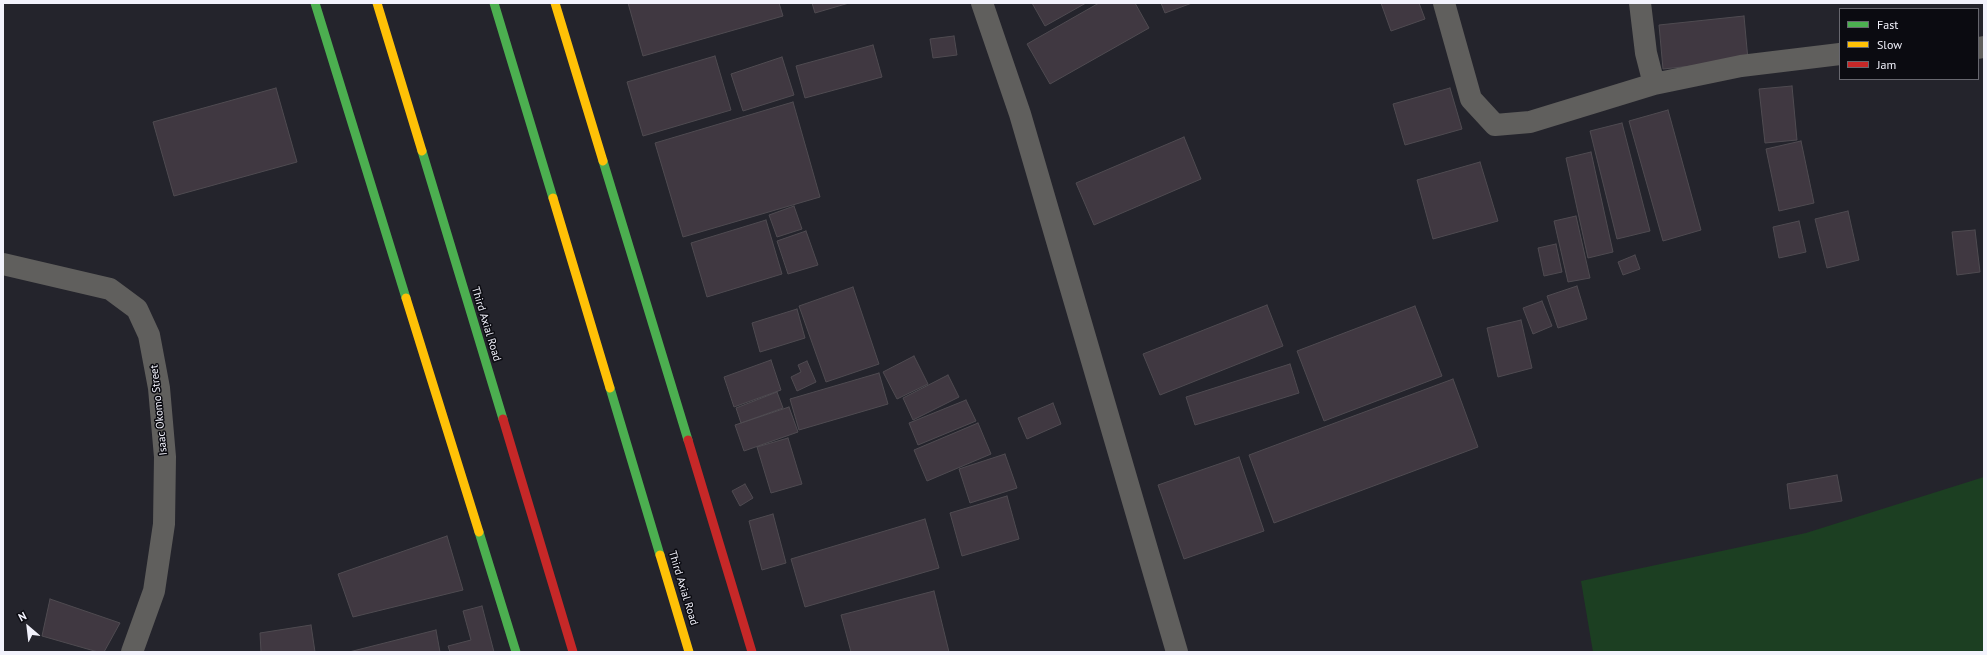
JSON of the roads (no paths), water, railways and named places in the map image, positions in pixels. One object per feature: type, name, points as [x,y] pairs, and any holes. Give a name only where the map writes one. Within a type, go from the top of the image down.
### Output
[{"type":"main road","points":[[315,3],[516,652]]},
{"type":"main road","name":"Third Axial Road","points":[[377,3],[573,652]]},
{"type":"main road","name":"Third Axial Road","points":[[494,3],[689,652]]},
{"type":"main road","points":[[555,3],[752,652]]},
{"type":"street","points":[[982,3],[1020,114],[1177,652]]},
{"type":"street","points":[[1444,3],[1471,99],[1495,125],[1530,122],[1654,84],[1742,66],[1839,54]]},
{"type":"street","points":[[1640,3],[1646,53],[1654,84]]},
{"type":"street","name":"Isaac Okomo Street","points":[[3,264],[110,289],[137,309],[149,335],[159,388],[165,457],[164,524],[154,591],[132,652]]}]
